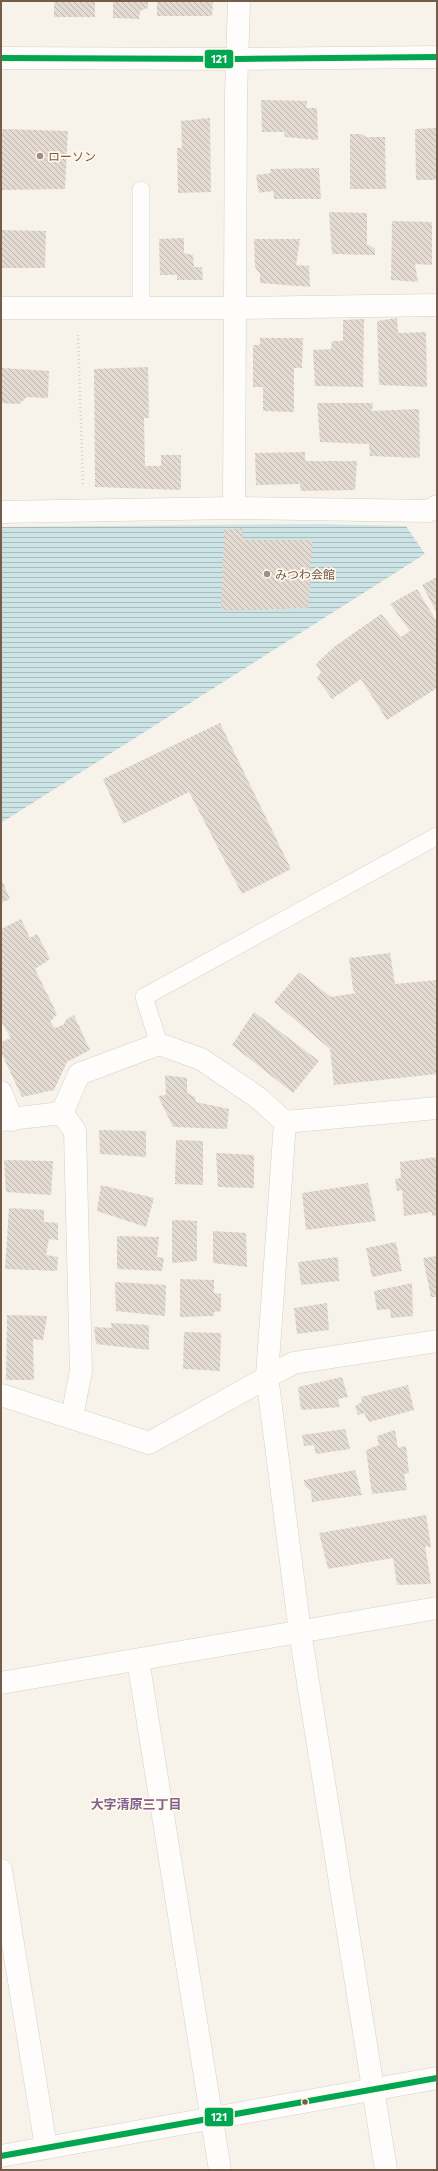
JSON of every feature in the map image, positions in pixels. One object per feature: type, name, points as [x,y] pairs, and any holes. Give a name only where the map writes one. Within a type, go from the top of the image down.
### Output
[{"type":"street","points":[[234,508],[236,60],[239,1]]},
{"type":"street","points":[[1,58],[236,60],[437,57]]},
{"type":"street","points":[[1,308],[235,308],[437,305]]},
{"type":"street","points":[[1,512],[234,508],[429,511],[437,506]]},
{"type":"street","points":[[62,1113],[78,1074],[159,1044],[201,1059],[257,1097],[286,1122],[437,1108]]},
{"type":"street","points":[[1,1092],[6,1120],[62,1113]]},
{"type":"street","points":[[62,1113],[75,1131],[81,1371],[72,1417]]},
{"type":"street","points":[[286,1122],[267,1376],[300,1632],[386,2170]]},
{"type":"street","points":[[1,1395],[149,1443],[267,1376],[293,1363],[437,1341]]},
{"type":"street","points":[[1,1684],[437,1608]]},
{"type":"street","points":[[138,1660],[220,2170]]},
{"type":"street","points":[[1,1870],[46,2148]]},
{"type":"street","points":[[1,2156],[437,2078]]},
{"type":"lane","points":[[141,190],[141,308]]},
{"type":"lane","points":[[159,1044],[144,996],[437,836]]},
{"type":"path","points":[[78,308],[83,510]]},
{"type":"water","points":[[319,524],[406,526],[425,554],[1,823],[1,527]]},
{"type":"building","points":[[54,1],[95,1],[95,17],[54,17]]},
{"type":"building","points":[[113,1],[148,1],[148,8],[140,11],[139,19],[113,18]]},
{"type":"building","points":[[157,1],[213,1],[212,16],[157,16]]},
{"type":"building","points":[[261,100],[307,101],[306,108],[317,108],[318,140],[285,137],[284,132],[262,132]]},
{"type":"building","points":[[210,118],[211,192],[178,193],[177,148],[182,148],[181,121]]},
{"type":"building","points":[[437,128],[437,180],[416,180],[415,129]]},
{"type":"building","points":[[1,129],[68,131],[65,189],[1,190]]},
{"type":"building","points":[[350,134],[361,134],[366,137],[385,137],[386,189],[350,189]]},
{"type":"building","points":[[319,168],[321,199],[274,199],[273,191],[259,193],[256,175],[271,173],[270,169]]},
{"type":"building","points":[[329,212],[367,213],[367,244],[375,249],[375,255],[332,254]]},
{"type":"building","points":[[392,221],[432,222],[432,265],[415,264],[418,282],[391,280]]},
{"type":"building","points":[[1,230],[46,231],[45,268],[1,268]]},
{"type":"building","points":[[184,238],[184,253],[193,255],[194,267],[202,267],[203,280],[177,280],[177,275],[160,275],[159,239]]},
{"type":"building","points":[[254,239],[300,239],[296,265],[309,266],[310,287],[260,283],[260,274],[255,267]]},
{"type":"building","points":[[397,318],[398,333],[426,332],[427,387],[379,385],[377,321]]},
{"type":"building","points":[[364,319],[363,387],[315,386],[313,350],[331,349],[332,341],[343,341],[343,320]]},
{"type":"building","points":[[260,338],[303,338],[302,368],[294,368],[294,412],[263,411],[263,387],[253,387],[253,345],[260,345]]},
{"type":"building","points":[[148,367],[149,418],[144,418],[145,466],[161,466],[161,455],[181,455],[181,490],[95,487],[94,369]]},
{"type":"building","points":[[2,368],[49,371],[48,398],[27,397],[19,404],[1,403]]},
{"type":"building","points":[[317,403],[373,403],[372,411],[419,409],[420,458],[370,456],[369,444],[320,442]]},
{"type":"building","points":[[305,452],[305,461],[357,461],[355,490],[301,491],[300,484],[256,485],[255,453]]},
{"type":"building","name":"みつわ会館","points":[[242,528],[243,540],[312,540],[309,608],[221,611],[224,530]]},
{"type":"building","points":[[437,577],[437,613],[422,585]]},
{"type":"building","points":[[417,589],[437,622],[437,688],[387,720],[361,679],[332,699],[317,678],[321,672],[316,664],[334,647],[381,614],[401,637],[410,631],[390,604]]},
{"type":"building","points":[[220,723],[291,869],[242,894],[189,792],[123,824],[103,779]]},
{"type":"building","points":[[1,878],[10,899],[1,903]]},
{"type":"building","points":[[21,919],[30,938],[37,934],[50,959],[35,969],[57,1014],[50,1022],[55,1028],[63,1025],[67,1019],[74,1015],[90,1050],[67,1062],[54,1090],[22,1097],[1,1052],[1,1042],[11,1038],[1,1021],[1,929]]},
{"type":"building","points":[[390,953],[395,984],[437,980],[437,1074],[334,1085],[330,1049],[274,1002],[299,972],[331,997],[356,993],[353,989],[349,958]]},
{"type":"building","points":[[254,1012],[319,1061],[293,1093],[232,1045]]},
{"type":"building","points":[[165,1075],[187,1078],[187,1093],[195,1097],[196,1102],[229,1109],[227,1129],[173,1127],[158,1096],[166,1095]]},
{"type":"building","points":[[99,1130],[146,1131],[146,1157],[100,1154]]},
{"type":"building","points":[[176,1140],[203,1141],[203,1185],[175,1184]]},
{"type":"building","points":[[216,1153],[254,1155],[254,1188],[218,1187]]},
{"type":"building","points":[[437,1157],[437,1215],[432,1216],[432,1212],[404,1216],[402,1190],[397,1191],[395,1179],[401,1178],[400,1162]]},
{"type":"building","points":[[4,1160],[53,1161],[51,1195],[6,1192]]},
{"type":"building","points":[[368,1183],[376,1221],[306,1230],[302,1193]]},
{"type":"building","points":[[101,1185],[154,1198],[146,1227],[97,1211]]},
{"type":"building","points":[[9,1208],[44,1210],[44,1222],[58,1223],[58,1240],[49,1239],[46,1255],[58,1257],[57,1271],[5,1269]]},
{"type":"building","points":[[172,1220],[197,1221],[197,1261],[172,1263]]},
{"type":"building","points":[[213,1231],[246,1233],[247,1267],[213,1263]]},
{"type":"building","points":[[117,1236],[159,1237],[157,1257],[164,1258],[162,1271],[117,1269]]},
{"type":"building","points":[[396,1242],[402,1271],[372,1277],[366,1248]]},
{"type":"building","points":[[437,1256],[437,1297],[431,1297],[423,1258]]},
{"type":"building","points":[[338,1257],[339,1281],[301,1285],[298,1262]]},
{"type":"building","points":[[180,1279],[214,1280],[214,1293],[221,1294],[221,1311],[214,1312],[214,1316],[180,1317]]},
{"type":"building","points":[[115,1282],[166,1285],[165,1316],[116,1311]]},
{"type":"building","points":[[412,1283],[413,1316],[391,1318],[390,1309],[377,1310],[374,1291]]},
{"type":"building","points":[[327,1303],[329,1330],[297,1334],[294,1308]]},
{"type":"building","points":[[7,1315],[47,1316],[43,1340],[33,1339],[34,1380],[6,1380]]},
{"type":"building","points":[[111,1323],[149,1325],[149,1350],[96,1344],[94,1327],[112,1328]]},
{"type":"building","points":[[184,1332],[221,1333],[220,1371],[183,1369]]},
{"type":"building","points":[[342,1377],[348,1397],[338,1399],[340,1407],[301,1410],[298,1387]]},
{"type":"building","points":[[408,1385],[414,1410],[369,1422],[364,1413],[358,1415],[355,1406],[362,1402],[361,1397]]},
{"type":"building","points":[[345,1429],[350,1449],[316,1454],[314,1445],[304,1446],[302,1435]]},
{"type":"building","points":[[395,1430],[398,1448],[406,1446],[409,1473],[404,1474],[407,1490],[372,1494],[366,1450],[379,1445],[377,1436]]},
{"type":"building","points":[[355,1470],[362,1495],[312,1502],[311,1491],[305,1486],[304,1480]]},
{"type":"building","points":[[426,1515],[431,1547],[425,1546],[431,1584],[397,1585],[393,1558],[328,1569],[319,1533]]},
{"type":"transit line","name":"121","points":[[1,58],[236,59],[437,57]]},
{"type":"transit line","name":"121","points":[[1,2156],[437,2078]]},
{"type":"place","name":"ローソン","points":[[40,156]]},
{"type":"place","name":"みつわ会館","points":[[267,574]]},
{"type":"district","name":"大字清原三丁目","points":[[136,1804]]}]
